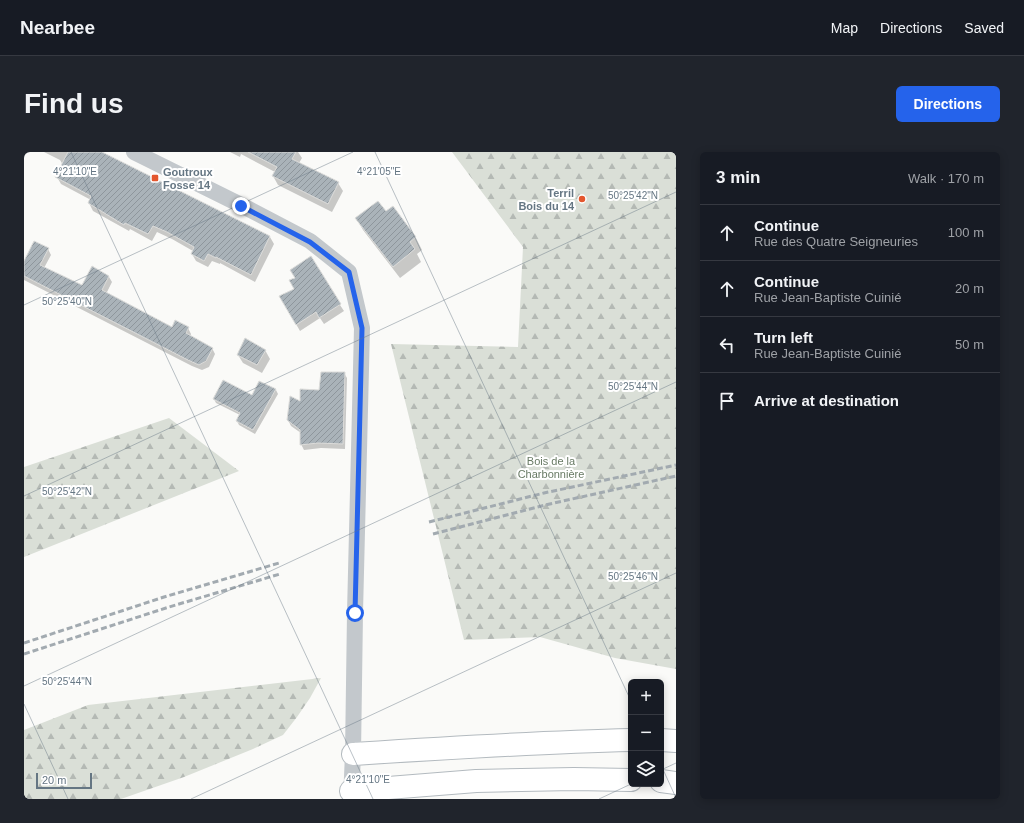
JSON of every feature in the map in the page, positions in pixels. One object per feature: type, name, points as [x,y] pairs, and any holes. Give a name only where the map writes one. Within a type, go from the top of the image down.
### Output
[{"type":"main road","points":[[353,754],[470,746],[628,740]]},
{"type":"main road","points":[[664,740],[676,741]]},
{"type":"main road","points":[[351,795],[476,781],[574,779],[628,780]]},
{"type":"main road","points":[[664,781],[676,783]]},
{"type":"street","points":[[134,152],[310,242],[349,272],[362,328],[351,795]]},
{"type":"green space","name":"Bois de la Charbonnière","points":[[452,152],[676,152],[676,669],[615,658],[540,637],[464,640],[391,344],[518,347],[523,247]]},
{"type":"green space","points":[[169,418],[239,471],[24,557],[24,467]]},
{"type":"green space","points":[[321,678],[310,698],[283,735],[253,749],[184,777],[121,799],[24,799],[24,730],[88,705]]},
{"type":"building","points":[[68,152],[102,152],[270,236],[251,275],[208,254],[204,261],[191,254],[194,247],[167,232],[153,226],[148,234],[125,223],[124,225],[88,203],[91,196],[55,177]]},
{"type":"building","points":[[248,152],[296,152],[292,159],[339,182],[328,204],[272,176],[277,167]]},
{"type":"building","points":[[378,201],[386,211],[393,206],[416,237],[410,242],[415,249],[393,267],[355,218]]},
{"type":"building","points":[[34,241],[49,248],[40,265],[82,285],[92,266],[109,276],[102,290],[172,327],[175,320],[189,327],[186,333],[213,348],[206,361],[199,365],[188,360],[24,276],[24,261]]},
{"type":"building","points":[[311,256],[341,304],[319,318],[316,312],[296,325],[279,296],[294,289],[289,280],[295,278],[290,270]]},
{"type":"building","points":[[245,338],[266,350],[257,365],[237,355]]},
{"type":"building","points":[[321,372],[345,372],[343,444],[318,443],[300,445],[300,430],[287,420],[290,396],[300,401],[300,389],[319,390]]},
{"type":"building","points":[[223,380],[252,395],[259,381],[276,389],[253,430],[236,421],[240,413],[213,399]]},
{"type":"railway","points":[[429,522],[544,493],[676,465]]},
{"type":"railway","points":[[433,534],[545,505],[676,476]]},
{"type":"railway","points":[[24,643],[164,597],[279,563]]},
{"type":"railway","points":[[24,654],[169,607],[280,574]]},
{"type":"place","name":"Goutroux Fosse 14","points":[[155,178]]},
{"type":"place","name":"Terril Bois du 14","points":[[582,199]]},
{"type":"route","points":[[241,206],[310,242],[349,272],[362,328],[355,613]]}]
